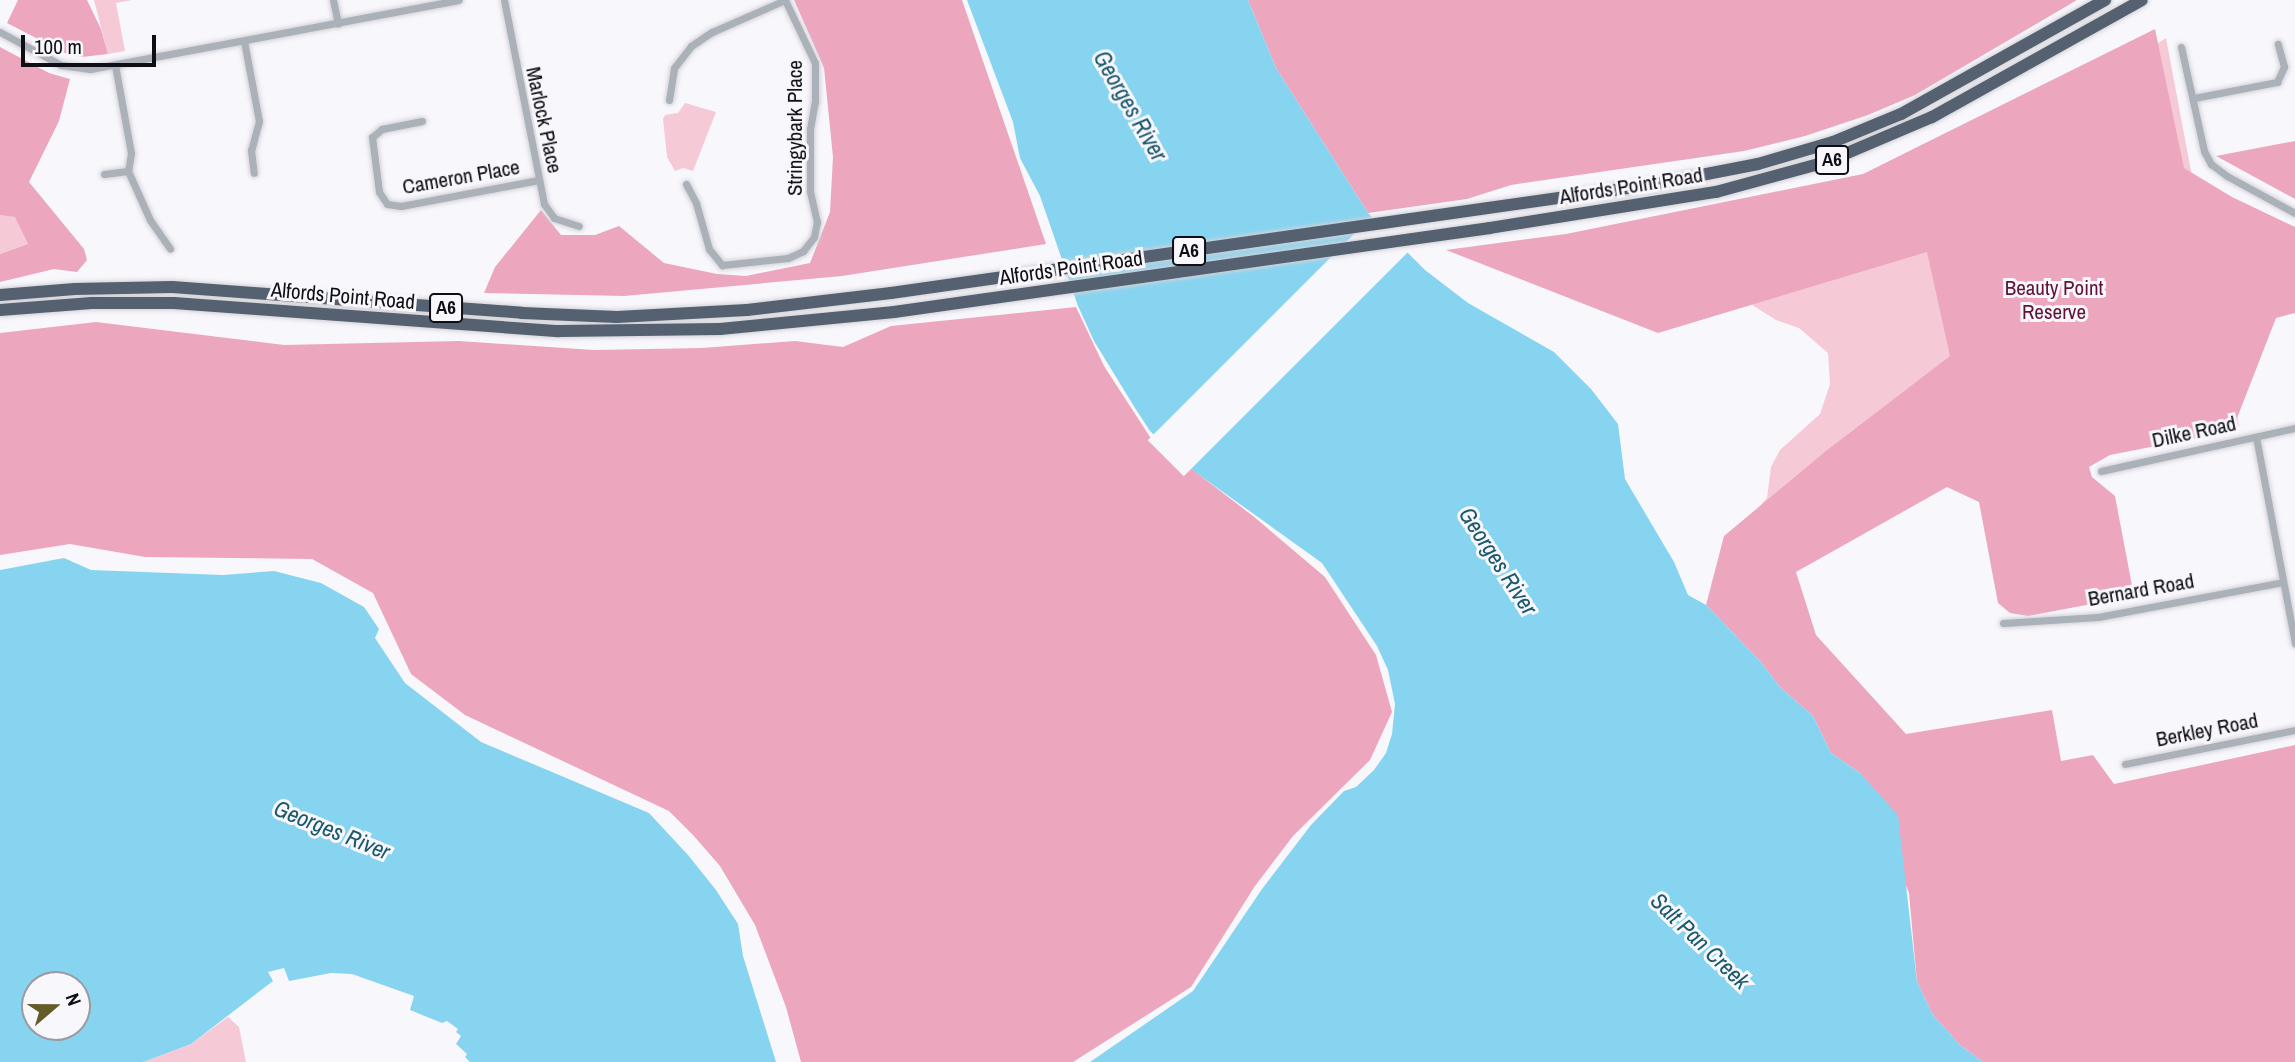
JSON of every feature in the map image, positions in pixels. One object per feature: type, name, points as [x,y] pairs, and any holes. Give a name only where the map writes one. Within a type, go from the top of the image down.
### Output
[{"type":"highway","name":"Alfords Point Road","points":[[0,295],[75,289],[183,288],[522,313],[617,317],[747,310],[891,293],[1689,178],[1808,150],[1917,106],[2105,0]]},
{"type":"highway","name":"Alfords Point Road","points":[[0,310],[92,303],[174,303],[503,327],[617,332],[747,327],[894,312],[1490,228],[1716,192],[1826,162],[1932,117],[2142,0]]},
{"type":"street","points":[[333,0],[338,23]]},
{"type":"street","points":[[0,32],[67,66],[90,69],[455,0]]},
{"type":"street","name":"Marlock Place","points":[[504,0],[544,204],[550,214],[560,222],[579,226]]},
{"type":"street","points":[[669,100],[674,68],[691,46],[712,32],[785,0]]},
{"type":"street","name":"Stringybark Place","points":[[686,184],[696,203],[709,249],[722,265],[788,258],[799,254],[811,242],[817,222],[810,183],[815,62],[785,0]]},
{"type":"street","points":[[244,41],[259,121],[252,143],[254,173]]},
{"type":"street","points":[[2194,98],[2271,84],[2280,79],[2284,67],[2278,44]]},
{"type":"street","points":[[2182,47],[2204,151],[2211,163],[2227,176],[2295,213]]},
{"type":"street","points":[[115,65],[131,153],[128,171],[150,220],[170,249]]},
{"type":"street","points":[[2280,79],[2287,88]]},
{"type":"street","name":"Cameron Place","points":[[422,121],[383,129],[372,137],[379,192],[383,201],[391,206],[539,180]]},
{"type":"street","points":[[104,174],[128,171]]},
{"type":"street","name":"Dilke Road","points":[[2101,471],[2295,428]]},
{"type":"street","points":[[2256,437],[2295,643]]},
{"type":"street","name":"Bernard Road","points":[[2003,623],[2098,617],[2283,582]]},
{"type":"street","name":"Berkley Road","points":[[2125,764],[2295,730]]},
{"type":"green space","points":[[18,0],[87,0],[101,29],[108,54],[82,57],[65,53],[7,23]]},
{"type":"green space","points":[[94,0],[132,0],[116,3],[125,51],[108,54]]},
{"type":"green space","points":[[794,0],[962,0],[1046,244],[842,276],[624,296],[484,293],[495,267],[541,210],[561,235],[595,235],[619,226],[664,263],[717,274],[746,276],[810,263],[830,212],[833,157],[824,68]]},
{"type":"green space","points":[[1248,0],[2077,0],[1915,95],[1868,115],[1805,136],[1744,151],[1511,185],[1467,199],[1368,213],[1276,68]]},
{"type":"green space","points":[[2155,29],[2184,168],[2232,197],[2295,227],[2295,313],[2276,318],[2232,431],[2110,455],[2089,467],[2092,477],[2115,496],[2134,596],[2028,616],[2010,613],[1998,603],[1979,502],[1947,487],[1796,572],[1816,635],[1906,734],[2052,710],[2061,761],[2093,755],[2114,784],[2295,745],[2295,1062],[1983,1062],[1960,1045],[1933,1015],[1917,982],[1909,893],[1860,773],[1831,753],[1813,716],[1780,687],[1760,661],[1706,605],[1724,536],[1826,451],[1950,356],[1927,252],[1658,333],[1446,250],[1566,234],[1863,174]]},
{"type":"green space","name":"Beauty Point Reserve","points":[[2166,38],[2239,426],[1748,520],[1767,498],[1771,467],[1780,450],[1820,414],[1830,384],[1828,353],[1799,328],[1776,320],[1752,305],[1862,238]]},
{"type":"green space","points":[[0,47],[49,73],[70,79],[59,121],[29,182],[84,249],[87,260],[77,272],[54,269],[0,282],[0,254],[28,244],[15,217],[0,215]]},
{"type":"green space","points":[[685,103],[716,112],[693,171],[683,168],[675,171],[667,157],[663,119],[665,115],[678,113]]},
{"type":"green space","points":[[2295,141],[2295,199],[2216,156]]},
{"type":"green space","points":[[0,215],[15,216],[28,244],[0,254]]},
{"type":"green space","points":[[1076,307],[1104,366],[1150,437],[1253,516],[1325,577],[1376,655],[1392,712],[1370,760],[1293,836],[1255,886],[1191,987],[1073,1062],[801,1062],[786,1007],[755,925],[720,866],[693,835],[669,811],[465,715],[411,674],[373,593],[312,559],[145,557],[70,544],[0,555],[0,333],[96,322],[284,345],[459,341],[594,350],[702,348],[795,341],[843,347],[891,326]]},
{"type":"green space","points":[[228,1017],[239,1027],[246,1062],[143,1062],[191,1044]]},
{"type":"water","points":[[967,0],[1248,0],[1276,68],[1368,213],[1425,270],[1468,303],[1554,352],[1591,389],[1618,424],[1625,479],[1674,562],[1688,595],[1706,605],[1760,661],[1780,687],[1813,716],[1831,753],[1860,773],[1898,815],[1917,982],[1933,1015],[1960,1045],[1983,1062],[1090,1062],[1193,991],[1262,889],[1311,825],[1344,791],[1356,787],[1374,770],[1386,753],[1392,734],[1395,704],[1388,670],[1377,646],[1322,563],[1191,469],[1150,431],[1094,341],[1078,306],[1040,196],[1020,158],[1013,122]]},
{"type":"water","name":"Georges River","points":[[64,558],[91,570],[223,575],[274,571],[321,583],[364,607],[379,629],[375,638],[405,683],[481,742],[649,813],[688,855],[716,890],[738,924],[743,956],[776,1062],[470,1062],[465,1057],[467,1054],[456,1044],[461,1036],[456,1032],[458,1029],[447,1021],[442,1023],[410,1010],[414,996],[352,974],[331,973],[289,981],[284,968],[268,972],[273,981],[191,1044],[143,1062],[0,1062],[0,570]]},
{"type":"pier","points":[[1374,214],[1410,250],[1184,476],[1148,440]]},
{"type":"water label","name":"Salt Pan Creek","points":[[1700,941]]}]
